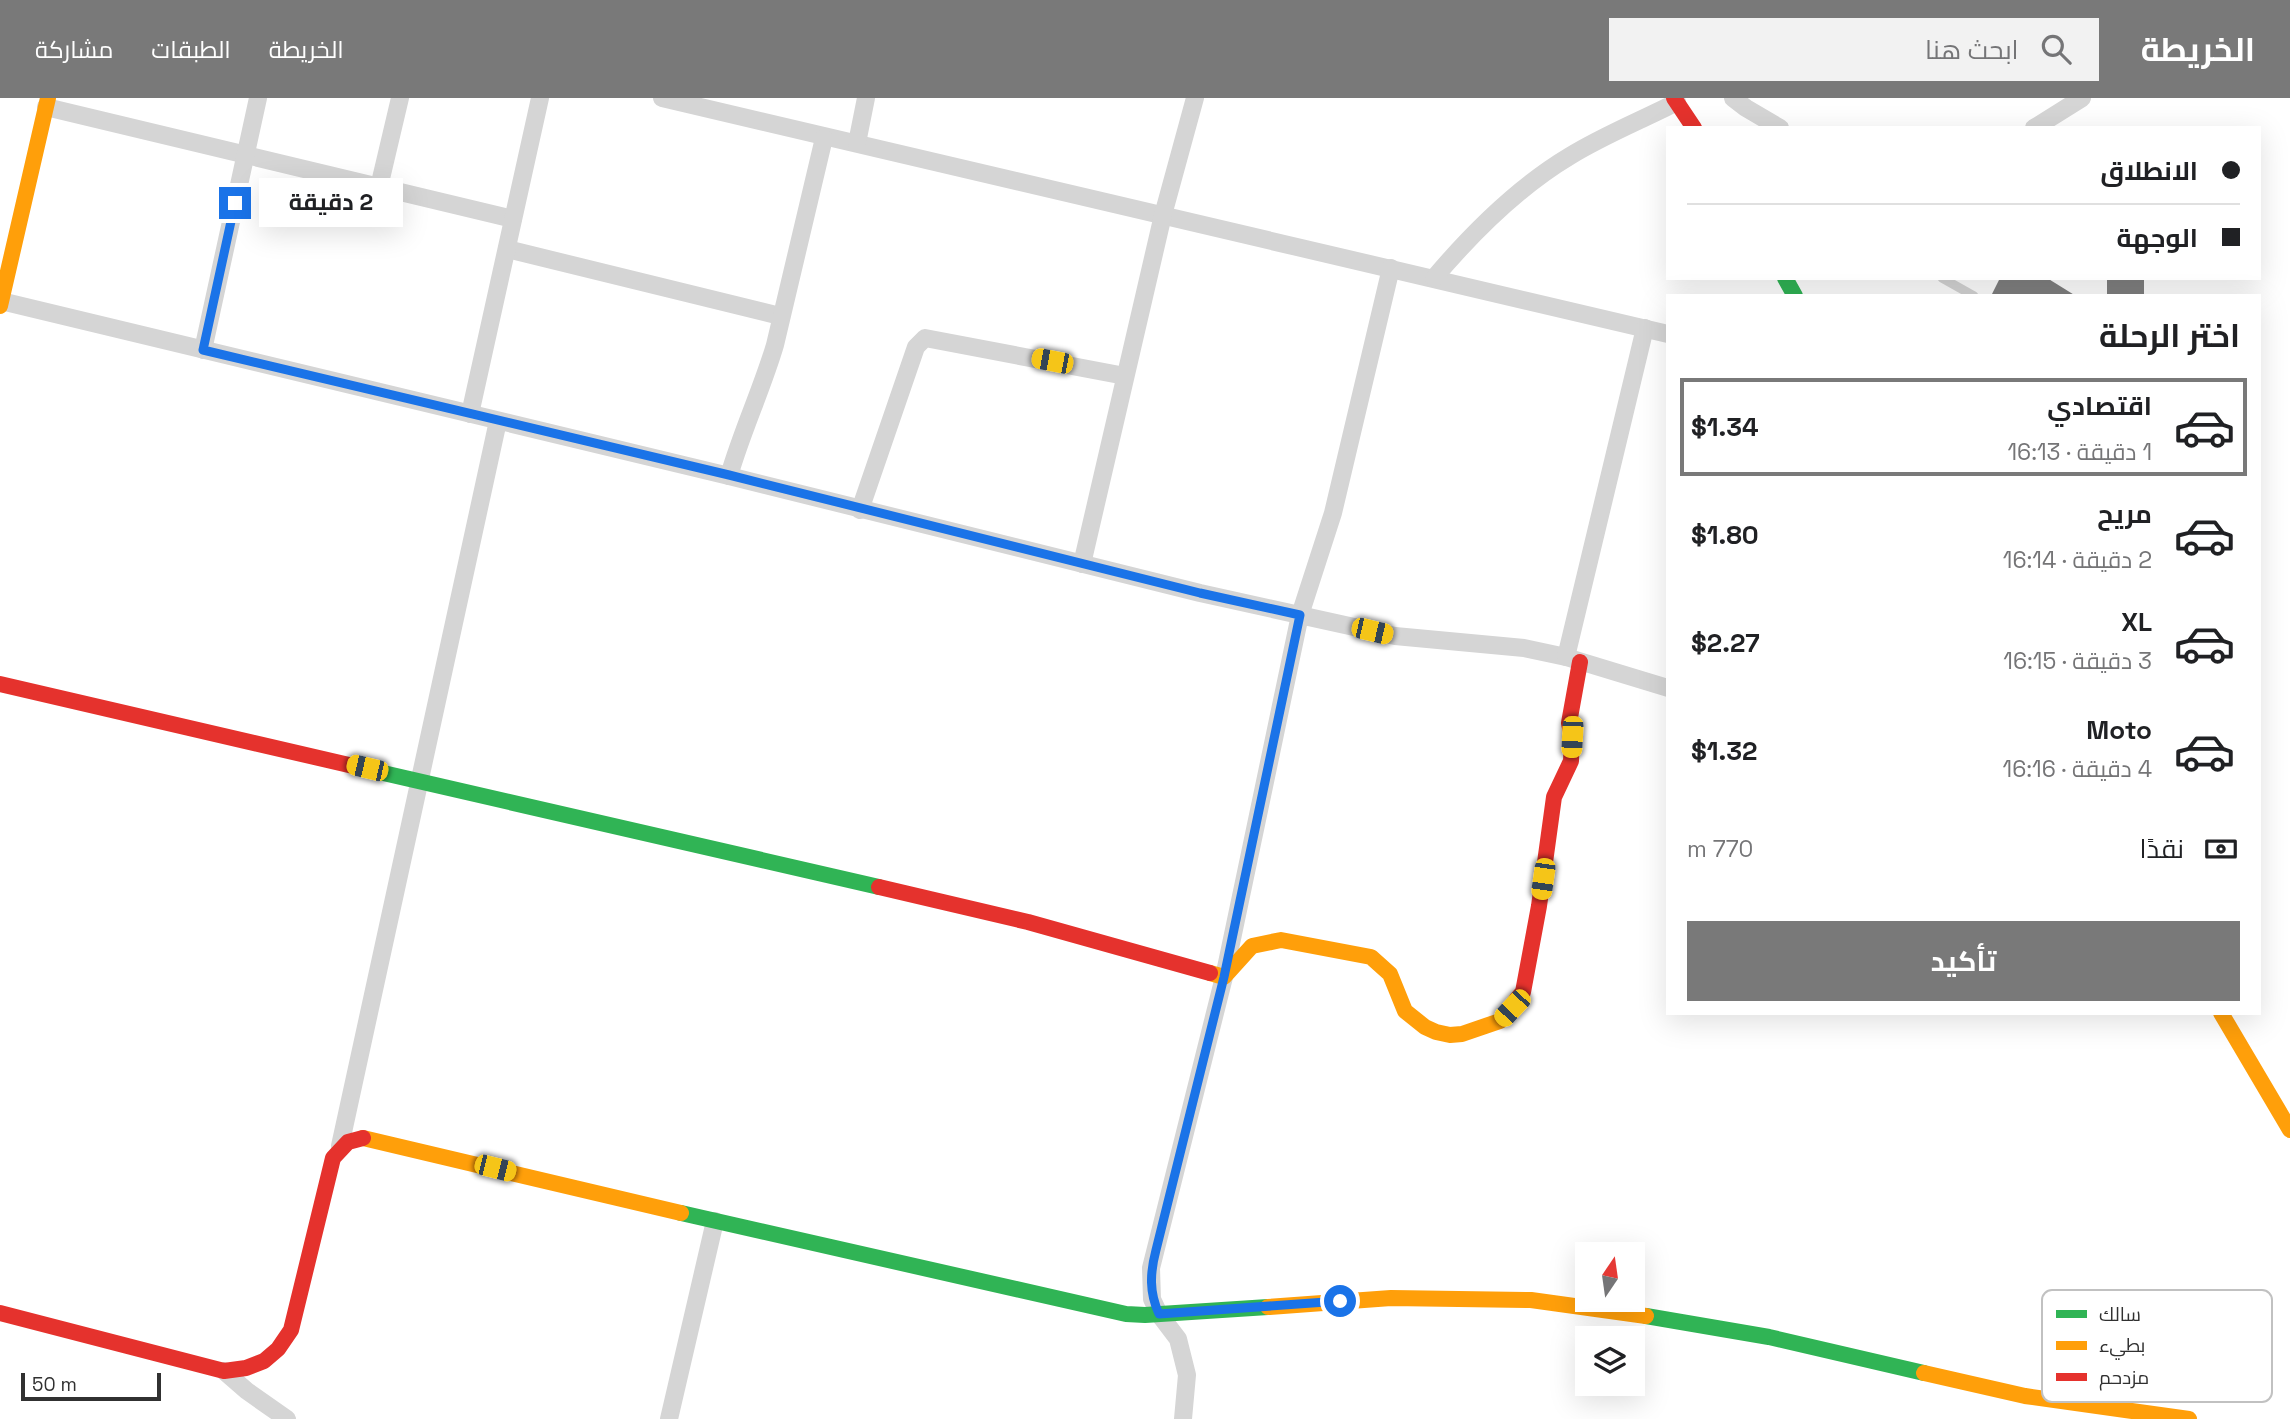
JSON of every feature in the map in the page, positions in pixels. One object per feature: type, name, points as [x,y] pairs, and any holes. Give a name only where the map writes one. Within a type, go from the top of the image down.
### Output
[{"type":"street","points":[[203,350],[258,98]]},
{"type":"street","points":[[379,187],[400,98]]},
{"type":"street","points":[[470,414],[540,98]]},
{"type":"street","points":[[662,98],[688,101],[824,138],[857,143],[1666,333]]},
{"type":"street","points":[[857,143],[866,98]]},
{"type":"street","points":[[1082,564],[1163,215],[1195,98]]},
{"type":"street","points":[[1733,98],[1777,126]]},
{"type":"street","points":[[2037,126],[2082,98]]},
{"type":"street","points":[[1434,278],[1463,244],[1536,179],[1571,155],[1676,100],[1693,126]]},
{"type":"street","points":[[513,219],[47,102],[1,303],[729,475],[860,510],[1300,615],[1395,636],[1524,648],[1666,687]]},
{"type":"street","points":[[729,475],[775,345],[824,138]]},
{"type":"street","points":[[507,248],[780,316]]},
{"type":"street","points":[[1183,1419],[1187,1375],[1178,1339],[1159,1314],[1152,1299],[1151,1268],[1224,977],[1300,615],[1333,513],[1391,268]]},
{"type":"street","points":[[1224,977],[1252,946],[1282,940],[1371,957],[1390,974],[1405,1011],[1424,1027],[1450,1035],[1462,1034],[1500,1021],[1523,992],[1539,906],[1554,797],[1571,761],[1572,737],[1569,723],[1573,660],[1645,328]]},
{"type":"street","points":[[860,510],[914,353],[920,341],[925,338],[1125,376]]},
{"type":"street","points":[[0,1313],[224,1371],[241,1371],[260,1365],[284,1341],[291,1329],[329,1170],[340,1146],[498,421]]},
{"type":"street","points":[[0,684],[1028,922],[1224,977]]},
{"type":"street","points":[[2222,1015],[2290,1130]]},
{"type":"street","points":[[340,1146],[357,1137],[369,1138],[1108,1311],[1145,1315],[1391,1297],[1531,1300],[1637,1314],[1769,1337],[2042,1399]]},
{"type":"street","points":[[669,1419],[715,1221]]},
{"type":"street","points":[[224,1371],[286,1419]]},
{"type":"street","points":[[2062,1402],[2189,1419]]},
{"type":"lane","points":[[1676,100],[1706,126]]},
{"type":"lane","points":[[1946,280],[1970,294]]},
{"type":"building","points":[[1999,280],[2050,280],[2073,294],[1992,294]]},
{"type":"building","points":[[2107,280],[2144,280],[2144,294],[2107,294]]},
{"type":"traffic: fast","points":[[1786,280],[1794,294]]},
{"type":"traffic: fast","points":[[379,772],[879,887]]},
{"type":"traffic: fast","points":[[681,1213],[1126,1314],[1268,1307]]},
{"type":"traffic: fast","points":[[1646,1316],[1769,1337],[1924,1373]]},
{"type":"traffic: slow","points":[[0,306],[48,98]]},
{"type":"traffic: slow","points":[[1210,973],[1224,977],[1252,946],[1281,940],[1371,957],[1390,974],[1405,1011],[1425,1027],[1450,1035],[1462,1034],[1500,1021],[1517,999]]},
{"type":"traffic: slow","points":[[2222,1015],[2290,1130]]},
{"type":"traffic: slow","points":[[363,1138],[681,1213]]},
{"type":"traffic: slow","points":[[1268,1307],[1391,1298],[1531,1300],[1646,1316]]},
{"type":"traffic: slow","points":[[1924,1373],[2042,1398]]},
{"type":"traffic: slow","points":[[2068,1402],[2189,1419]]},
{"type":"traffic: jam","points":[[1674,98],[1693,126]]},
{"type":"traffic: jam","points":[[1517,999],[1523,992],[1539,906],[1554,797],[1571,761],[1572,737],[1569,723],[1580,662]]},
{"type":"traffic: jam","points":[[0,684],[379,772]]},
{"type":"traffic: jam","points":[[879,887],[1028,922],[1210,973]]},
{"type":"traffic: jam","points":[[0,1313],[224,1371],[246,1368],[264,1361],[278,1349],[291,1330],[333,1158],[348,1142],[363,1138]]},
{"type":"route","points":[[235,203],[203,350],[1300,615],[1224,977],[1151,1268],[1151,1285],[1152,1299],[1159,1314],[1340,1301]]}]
